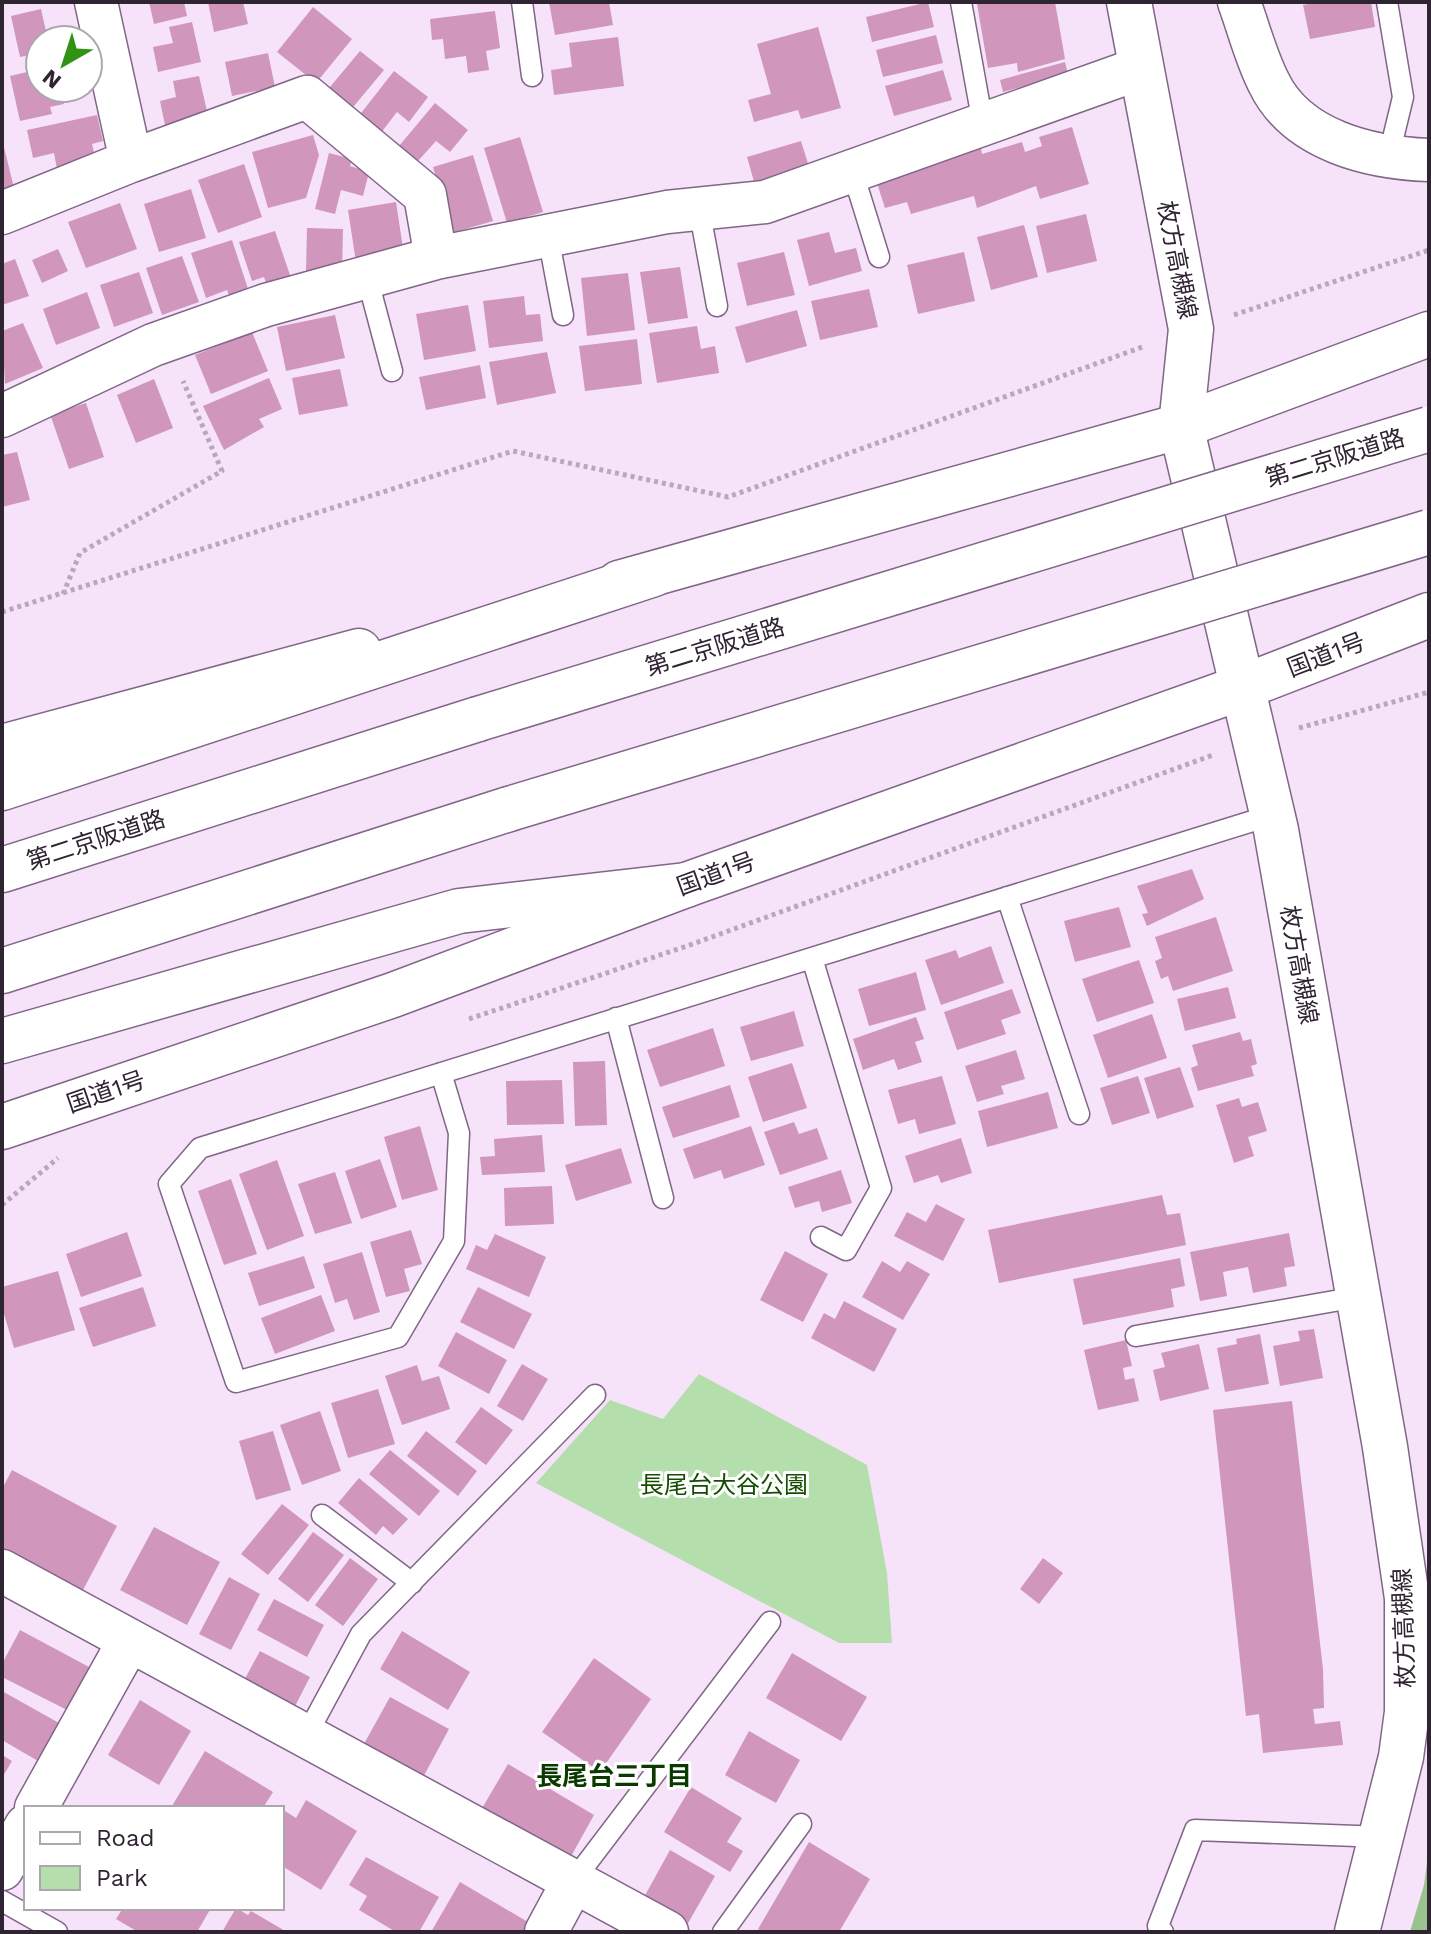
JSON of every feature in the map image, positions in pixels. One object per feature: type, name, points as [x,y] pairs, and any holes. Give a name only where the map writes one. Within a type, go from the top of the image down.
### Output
[{"type":"main road","name":"枚方高槻線","points":[[1129,2],[1191,329],[1181,426],[1272,815],[1385,1447],[1407,1598],[1407,1712],[1383,1837],[1357,1932]]},
{"type":"main road","points":[[2,747],[654,574],[1181,426],[1429,334]]},
{"type":"main road","name":"第二京阪道路","points":[[2,870],[478,719],[1429,429]]},
{"type":"main road","points":[[2,971],[509,809],[1429,532]]},
{"type":"main road","points":[[2,788],[654,574]]},
{"type":"main road","name":"国道1号","points":[[2,1127],[393,995],[686,885],[1243,687],[1429,615]]},
{"type":"main road","points":[[2,1041],[459,911],[686,885]]},
{"type":"street","points":[[96,2],[131,161]]},
{"type":"street","points":[[1239,2],[1270,85],[1293,116],[1331,139],[1388,159],[1429,160]]},
{"type":"street","points":[[2,416],[165,340],[266,305],[436,258],[699,208],[765,202],[1141,68]]},
{"type":"street","points":[[2,213],[131,161],[307,97],[425,195],[436,258]]},
{"type":"street","points":[[2,1571],[667,1932]]},
{"type":"street","points":[[37,1806],[129,1641]]},
{"type":"street","points":[[2,1869],[24,1830]]},
{"type":"street","points":[[546,1932],[574,1880]]},
{"type":"lane","points":[[522,2],[532,76]]},
{"type":"lane","points":[[961,2],[983,124]]},
{"type":"lane","points":[[1387,2],[1403,97],[1388,159]]},
{"type":"lane","points":[[852,170],[879,257]]},
{"type":"lane","points":[[699,208],[717,306]]},
{"type":"lane","points":[[548,236],[563,315]]},
{"type":"lane","points":[[367,277],[392,371]]},
{"type":"lane","points":[[441,1073],[459,1133],[454,1241],[398,1337],[236,1382],[169,1184],[200,1148],[616,1018],[1272,815]]},
{"type":"lane","points":[[1007,897],[1079,1114]]},
{"type":"lane","points":[[812,958],[881,1188],[846,1250],[821,1237]]},
{"type":"lane","points":[[616,1018],[663,1198]]},
{"type":"lane","points":[[1136,1336],[1357,1297]]},
{"type":"lane","points":[[306,1736],[361,1634],[595,1395]]},
{"type":"lane","points":[[322,1515],[412,1583]]},
{"type":"lane","points":[[574,1880],[770,1622]]},
{"type":"lane","points":[[723,1932],[801,1824]]},
{"type":"lane","points":[[1163,1932],[1158,1926],[1195,1830],[1383,1837]]},
{"type":"lane","points":[[2,1901],[57,1932]]},
{"type":"path","points":[[2,612],[513,451],[728,497],[1191,329],[1429,250]]},
{"type":"path","points":[[63,595],[80,553],[222,471],[165,340]]},
{"type":"path","points":[[463,1021],[687,946],[1256,739],[1429,692]]},
{"type":"path","points":[[2,1205],[61,1156]]},
{"type":"green space","name":"長尾台大谷公園","points":[[699,1374],[867,1465],[887,1573],[892,1643],[839,1643],[536,1483],[610,1400],[663,1419]]},
{"type":"green space","points":[[1429,1847],[1429,1932],[1410,1932],[1424,1885]]},
{"type":"building","points":[[149,2],[184,2],[187,16],[154,24]]},
{"type":"building","points":[[208,2],[243,2],[248,24],[214,32]]},
{"type":"building","points":[[549,2],[609,2],[613,25],[555,35]]},
{"type":"building","points":[[928,2],[934,27],[872,42],[866,17]]},
{"type":"building","points":[[1055,2],[1065,59],[1018,72],[1017,63],[988,68],[977,4]]},
{"type":"building","points":[[1371,2],[1375,27],[1310,39],[1303,5]]},
{"type":"building","points":[[313,7],[352,39],[316,83],[277,52]]},
{"type":"building","points":[[41,9],[44,24],[24,24],[24,56],[20,57],[11,16]]},
{"type":"building","points":[[495,11],[500,48],[486,51],[489,70],[468,73],[466,56],[445,59],[443,39],[432,40],[430,19]]},
{"type":"building","points":[[192,22],[201,62],[158,72],[153,47],[173,43],[169,27]]},
{"type":"building","points":[[818,27],[841,108],[801,119],[798,110],[754,122],[748,100],[771,94],[757,44]]},
{"type":"building","points":[[936,35],[943,63],[883,77],[876,50]]},
{"type":"building","points":[[618,37],[624,86],[554,95],[551,70],[572,67],[569,43]]},
{"type":"building","points":[[360,51],[384,70],[349,112],[325,93]]},
{"type":"building","points":[[268,53],[275,87],[232,96],[225,62]]},
{"type":"building","points":[[1065,62],[1068,74],[1003,92],[1000,80]]},
{"type":"building","points":[[943,70],[952,100],[894,116],[885,86]]},
{"type":"building","points":[[394,71],[428,97],[409,122],[397,112],[380,134],[358,117]]},
{"type":"building","points":[[24,73],[24,104],[64,104],[50,107],[52,114],[20,121],[10,76]]},
{"type":"building","points":[[199,76],[209,120],[166,130],[160,101],[176,97],[173,81]]},
{"type":"building","points":[[435,103],[468,130],[450,152],[436,141],[418,161],[399,146]]},
{"type":"building","points":[[97,115],[103,141],[92,144],[96,161],[57,169],[54,153],[33,158],[27,130]]},
{"type":"building","points":[[1072,127],[1089,184],[1040,199],[1036,186],[977,208],[974,196],[911,214],[907,202],[885,208],[876,180],[981,148],[982,154],[1022,142],[1025,152],[1042,146],[1039,137]]},
{"type":"building","points":[[313,135],[319,155],[306,198],[268,208],[252,152]]},
{"type":"building","points":[[520,137],[543,212],[507,223],[484,148]]},
{"type":"building","points":[[2,139],[14,188],[2,191]]},
{"type":"building","points":[[801,141],[810,170],[755,185],[747,157]]},
{"type":"building","points":[[329,153],[352,159],[350,166],[369,172],[363,196],[341,190],[335,214],[315,209]]},
{"type":"building","points":[[473,155],[493,221],[452,233],[433,167]]},
{"type":"building","points":[[244,164],[262,217],[218,233],[198,180]]},
{"type":"building","points":[[191,189],[206,238],[159,252],[144,204]]},
{"type":"building","points":[[396,202],[404,255],[356,262],[348,210]]},
{"type":"building","points":[[120,203],[137,249],[86,268],[68,222]]},
{"type":"building","points":[[1086,214],[1097,261],[1047,273],[1036,226]]},
{"type":"building","points":[[1024,225],[1038,277],[991,290],[977,237]]},
{"type":"building","points":[[307,228],[343,229],[342,272],[306,271]]},
{"type":"building","points":[[275,231],[292,281],[268,289],[264,277],[252,281],[239,242]]},
{"type":"building","points":[[829,232],[835,253],[856,248],[862,271],[809,286],[797,240]]},
{"type":"building","points":[[232,240],[250,295],[231,301],[227,290],[206,298],[191,253]]},
{"type":"building","points":[[58,249],[68,271],[42,283],[32,260]]},
{"type":"building","points":[[784,252],[795,295],[747,306],[737,263]]},
{"type":"building","points":[[964,252],[975,301],[918,314],[907,265]]},
{"type":"building","points":[[182,256],[199,302],[162,315],[146,268]]},
{"type":"building","points":[[15,259],[29,296],[2,305],[2,264]]},
{"type":"building","points":[[680,267],[688,318],[648,324],[640,272]]},
{"type":"building","points":[[139,272],[153,313],[114,327],[100,285]]},
{"type":"building","points":[[628,273],[635,330],[587,336],[581,278]]},
{"type":"building","points":[[869,289],[878,327],[820,340],[811,301]]},
{"type":"building","points":[[87,292],[100,328],[56,345],[43,309]]},
{"type":"building","points":[[524,296],[526,315],[540,314],[543,341],[489,348],[483,301]]},
{"type":"building","points":[[468,305],[476,351],[424,360],[416,314]]},
{"type":"building","points":[[797,310],[807,346],[746,363],[735,327]]},
{"type":"building","points":[[335,315],[345,358],[286,371],[277,327]]},
{"type":"building","points":[[23,323],[43,368],[5,384],[2,331]]},
{"type":"building","points":[[697,326],[701,349],[715,346],[719,373],[657,383],[649,333]]},
{"type":"building","points":[[252,332],[268,371],[211,394],[195,355]]},
{"type":"building","points":[[637,339],[642,384],[585,391],[579,346]]},
{"type":"building","points":[[547,352],[556,393],[497,405],[489,362]]},
{"type":"building","points":[[480,365],[486,398],[426,410],[419,377]]},
{"type":"building","points":[[340,369],[348,406],[299,415],[292,378]]},
{"type":"building","points":[[269,378],[282,409],[259,419],[264,427],[224,450],[203,406]]},
{"type":"building","points":[[154,379],[173,428],[136,443],[117,395]]},
{"type":"building","points":[[86,403],[104,457],[69,469],[50,414]]},
{"type":"building","points":[[17,452],[30,500],[2,507],[2,455]]},
{"type":"building","points":[[1192,869],[1204,899],[1147,926],[1142,914],[1148,913],[1137,886]]},
{"type":"building","points":[[1119,907],[1131,947],[1075,962],[1064,921]]},
{"type":"building","points":[[1216,917],[1233,971],[1173,991],[1168,976],[1161,979],[1155,961],[1162,958],[1155,937]]},
{"type":"building","points":[[991,946],[1004,983],[941,1005],[925,960],[956,950],[959,958]]},
{"type":"building","points":[[1139,960],[1154,1003],[1097,1022],[1082,979]]},
{"type":"building","points":[[916,972],[926,1010],[869,1026],[858,989]]},
{"type":"building","points":[[1228,987],[1236,1018],[1185,1031],[1177,999]]},
{"type":"building","points":[[1012,989],[1021,1013],[1001,1020],[1006,1034],[957,1050],[944,1012]]},
{"type":"building","points":[[794,1011],[804,1046],[751,1061],[740,1027]]},
{"type":"building","points":[[1152,1014],[1167,1058],[1108,1078],[1093,1035]]},
{"type":"building","points":[[916,1017],[924,1039],[915,1042],[922,1062],[898,1070],[894,1059],[863,1070],[853,1039]]},
{"type":"building","points":[[713,1028],[725,1066],[660,1087],[647,1050]]},
{"type":"building","points":[[1240,1032],[1243,1041],[1251,1039],[1257,1064],[1251,1066],[1254,1076],[1198,1091],[1191,1068],[1198,1065],[1192,1045]]},
{"type":"building","points":[[1016,1050],[1025,1079],[1001,1086],[1004,1094],[977,1102],[965,1066]]},
{"type":"building","points":[[605,1061],[607,1125],[575,1126],[573,1062]]},
{"type":"building","points":[[792,1063],[807,1108],[763,1122],[748,1077]]},
{"type":"building","points":[[1180,1067],[1194,1107],[1157,1119],[1144,1078]]},
{"type":"building","points":[[942,1076],[956,1124],[919,1134],[915,1119],[898,1124],[888,1090]]},
{"type":"building","points":[[1138,1076],[1150,1113],[1112,1125],[1100,1088]]},
{"type":"building","points":[[562,1080],[564,1124],[507,1125],[506,1081]]},
{"type":"building","points":[[730,1085],[740,1117],[673,1138],[662,1107]]},
{"type":"building","points":[[1048,1092],[1058,1128],[987,1147],[978,1111]]},
{"type":"building","points":[[1239,1098],[1242,1107],[1258,1102],[1267,1131],[1248,1137],[1254,1156],[1234,1163],[1216,1105]]},
{"type":"building","points":[[794,1122],[799,1134],[817,1128],[828,1159],[780,1175],[764,1132]]},
{"type":"building","points":[[420,1126],[438,1190],[402,1200],[384,1137]]},
{"type":"building","points":[[751,1126],[765,1165],[724,1179],[721,1170],[694,1179],[683,1149]]},
{"type":"building","points":[[542,1135],[545,1172],[482,1175],[480,1157],[495,1156],[494,1139]]},
{"type":"building","points":[[961,1138],[972,1173],[941,1183],[938,1175],[914,1183],[905,1156]]},
{"type":"building","points":[[621,1148],[632,1183],[576,1201],[565,1165]]},
{"type":"building","points":[[380,1159],[397,1207],[361,1219],[345,1171]]},
{"type":"building","points":[[277,1160],[304,1236],[267,1250],[239,1174]]},
{"type":"building","points":[[841,1170],[852,1203],[822,1212],[819,1201],[795,1208],[788,1187]]},
{"type":"building","points":[[335,1172],[352,1223],[315,1234],[298,1184]]},
{"type":"building","points":[[231,1179],[257,1254],[224,1265],[198,1191]]},
{"type":"building","points":[[552,1186],[554,1224],[505,1226],[504,1188]]},
{"type":"building","points":[[1162,1195],[1167,1215],[1180,1213],[1186,1245],[999,1283],[988,1230]]},
{"type":"building","points":[[936,1204],[965,1219],[943,1261],[894,1236],[907,1212],[926,1222]]},
{"type":"building","points":[[411,1230],[422,1264],[404,1269],[410,1291],[386,1297],[370,1242]]},
{"type":"building","points":[[127,1232],[142,1276],[81,1297],[66,1254]]},
{"type":"building","points":[[1289,1233],[1295,1266],[1284,1268],[1287,1286],[1253,1293],[1248,1267],[1223,1272],[1227,1296],[1200,1301],[1190,1252]]},
{"type":"building","points":[[495,1234],[546,1257],[529,1297],[466,1269],[476,1245],[487,1250]]},
{"type":"building","points":[[785,1251],[828,1274],[803,1322],[760,1300]]},
{"type":"building","points":[[362,1252],[380,1312],[354,1320],[347,1299],[335,1303],[323,1264]]},
{"type":"building","points":[[304,1256],[315,1288],[259,1306],[248,1273]]},
{"type":"building","points":[[1180,1258],[1185,1286],[1171,1289],[1174,1307],[1083,1325],[1073,1279]]},
{"type":"building","points":[[882,1261],[900,1272],[907,1261],[930,1274],[903,1320],[862,1297]]},
{"type":"building","points":[[58,1271],[75,1330],[14,1348],[2,1307],[2,1287]]},
{"type":"building","points":[[143,1287],[156,1326],[93,1347],[79,1308]]},
{"type":"building","points":[[478,1287],[532,1314],[514,1349],[460,1322]]},
{"type":"building","points":[[321,1295],[335,1331],[275,1354],[261,1318]]},
{"type":"building","points":[[844,1301],[897,1329],[874,1372],[811,1338],[824,1313],[835,1319]]},
{"type":"building","points":[[1314,1329],[1323,1378],[1280,1386],[1273,1346],[1300,1341],[1298,1331]]},
{"type":"building","points":[[456,1332],[507,1360],[489,1394],[438,1366]]},
{"type":"building","points":[[1260,1334],[1269,1384],[1225,1392],[1217,1348],[1237,1344],[1236,1339]]},
{"type":"building","points":[[1126,1340],[1132,1366],[1123,1368],[1125,1380],[1134,1378],[1139,1401],[1098,1410],[1084,1350]]},
{"type":"building","points":[[1199,1344],[1209,1389],[1160,1401],[1153,1370],[1165,1367],[1161,1353]]},
{"type":"building","points":[[522,1364],[548,1379],[523,1421],[497,1406]]},
{"type":"building","points":[[417,1365],[422,1381],[439,1376],[450,1409],[402,1425],[385,1376]]},
{"type":"building","points":[[378,1389],[395,1444],[348,1458],[331,1403]]},
{"type":"building","points":[[1292,1401],[1323,1669],[1324,1708],[1313,1709],[1315,1724],[1340,1721],[1343,1745],[1263,1753],[1259,1714],[1246,1716],[1213,1410]]},
{"type":"building","points":[[481,1407],[513,1430],[486,1465],[455,1442]]},
{"type":"building","points":[[320,1411],[341,1471],[302,1485],[280,1425]]},
{"type":"building","points":[[273,1431],[291,1490],[256,1500],[239,1441]]},
{"type":"building","points":[[426,1431],[477,1471],[458,1496],[407,1456]]},
{"type":"building","points":[[390,1450],[440,1491],[419,1516],[369,1474]]},
{"type":"building","points":[[12,1470],[117,1526],[83,1590],[2,1548],[2,1489]]},
{"type":"building","points":[[359,1478],[408,1519],[393,1535],[383,1526],[376,1535],[338,1503]]},
{"type":"building","points":[[282,1504],[309,1525],[268,1575],[241,1554]]},
{"type":"building","points":[[154,1527],[220,1562],[187,1625],[120,1590]]},
{"type":"building","points":[[313,1532],[344,1555],[308,1602],[278,1579]]},
{"type":"building","points":[[350,1558],[378,1579],[343,1626],[315,1605]]},
{"type":"building","points":[[1043,1558],[1063,1573],[1039,1604],[1020,1589]]},
{"type":"building","points":[[229,1577],[260,1594],[231,1650],[199,1634]]},
{"type":"building","points":[[274,1599],[324,1625],[307,1657],[257,1630]]},
{"type":"building","points":[[20,1630],[91,1668],[69,1711],[2,1677],[2,1664]]},
{"type":"building","points":[[402,1631],[470,1672],[448,1710],[380,1669]]},
{"type":"building","points":[[260,1651],[310,1677],[292,1712],[241,1686]]},
{"type":"building","points":[[792,1653],[867,1697],[841,1741],[766,1698]]},
{"type":"building","points":[[594,1658],[651,1699],[600,1772],[542,1732]]},
{"type":"building","points":[[2,1691],[59,1723],[38,1761],[2,1740]]},
{"type":"building","points":[[390,1697],[449,1729],[420,1783],[360,1751]]},
{"type":"building","points":[[140,1700],[191,1731],[159,1785],[108,1755]]},
{"type":"building","points":[[749,1731],[800,1760],[776,1803],[725,1775]]},
{"type":"building","points":[[205,1751],[273,1792],[264,1806],[172,1806]]},
{"type":"building","points":[[2,1755],[12,1761],[2,1778]]},
{"type":"building","points":[[508,1764],[594,1815],[569,1860],[481,1810]]},
{"type":"building","points":[[691,1787],[742,1818],[727,1842],[743,1851],[730,1872],[664,1832]]},
{"type":"building","points":[[306,1800],[357,1831],[321,1890],[284,1867],[285,1811],[296,1818]]},
{"type":"building","points":[[809,1842],[870,1879],[839,1932],[763,1932],[758,1929]]},
{"type":"building","points":[[670,1850],[715,1876],[687,1925],[643,1899]]},
{"type":"building","points":[[366,1857],[439,1897],[419,1932],[396,1932],[359,1910],[367,1896],[349,1885]]},
{"type":"building","points":[[460,1882],[528,1922],[523,1932],[431,1932]]},
{"type":"building","points":[[122,1910],[210,1910],[197,1932],[138,1932],[116,1919]]},
{"type":"building","points":[[235,1910],[239,1910],[248,1915],[251,1911],[287,1932],[222,1932]]},
{"type":"district","name":"長尾台三丁目","points":[[614,1776]]}]
